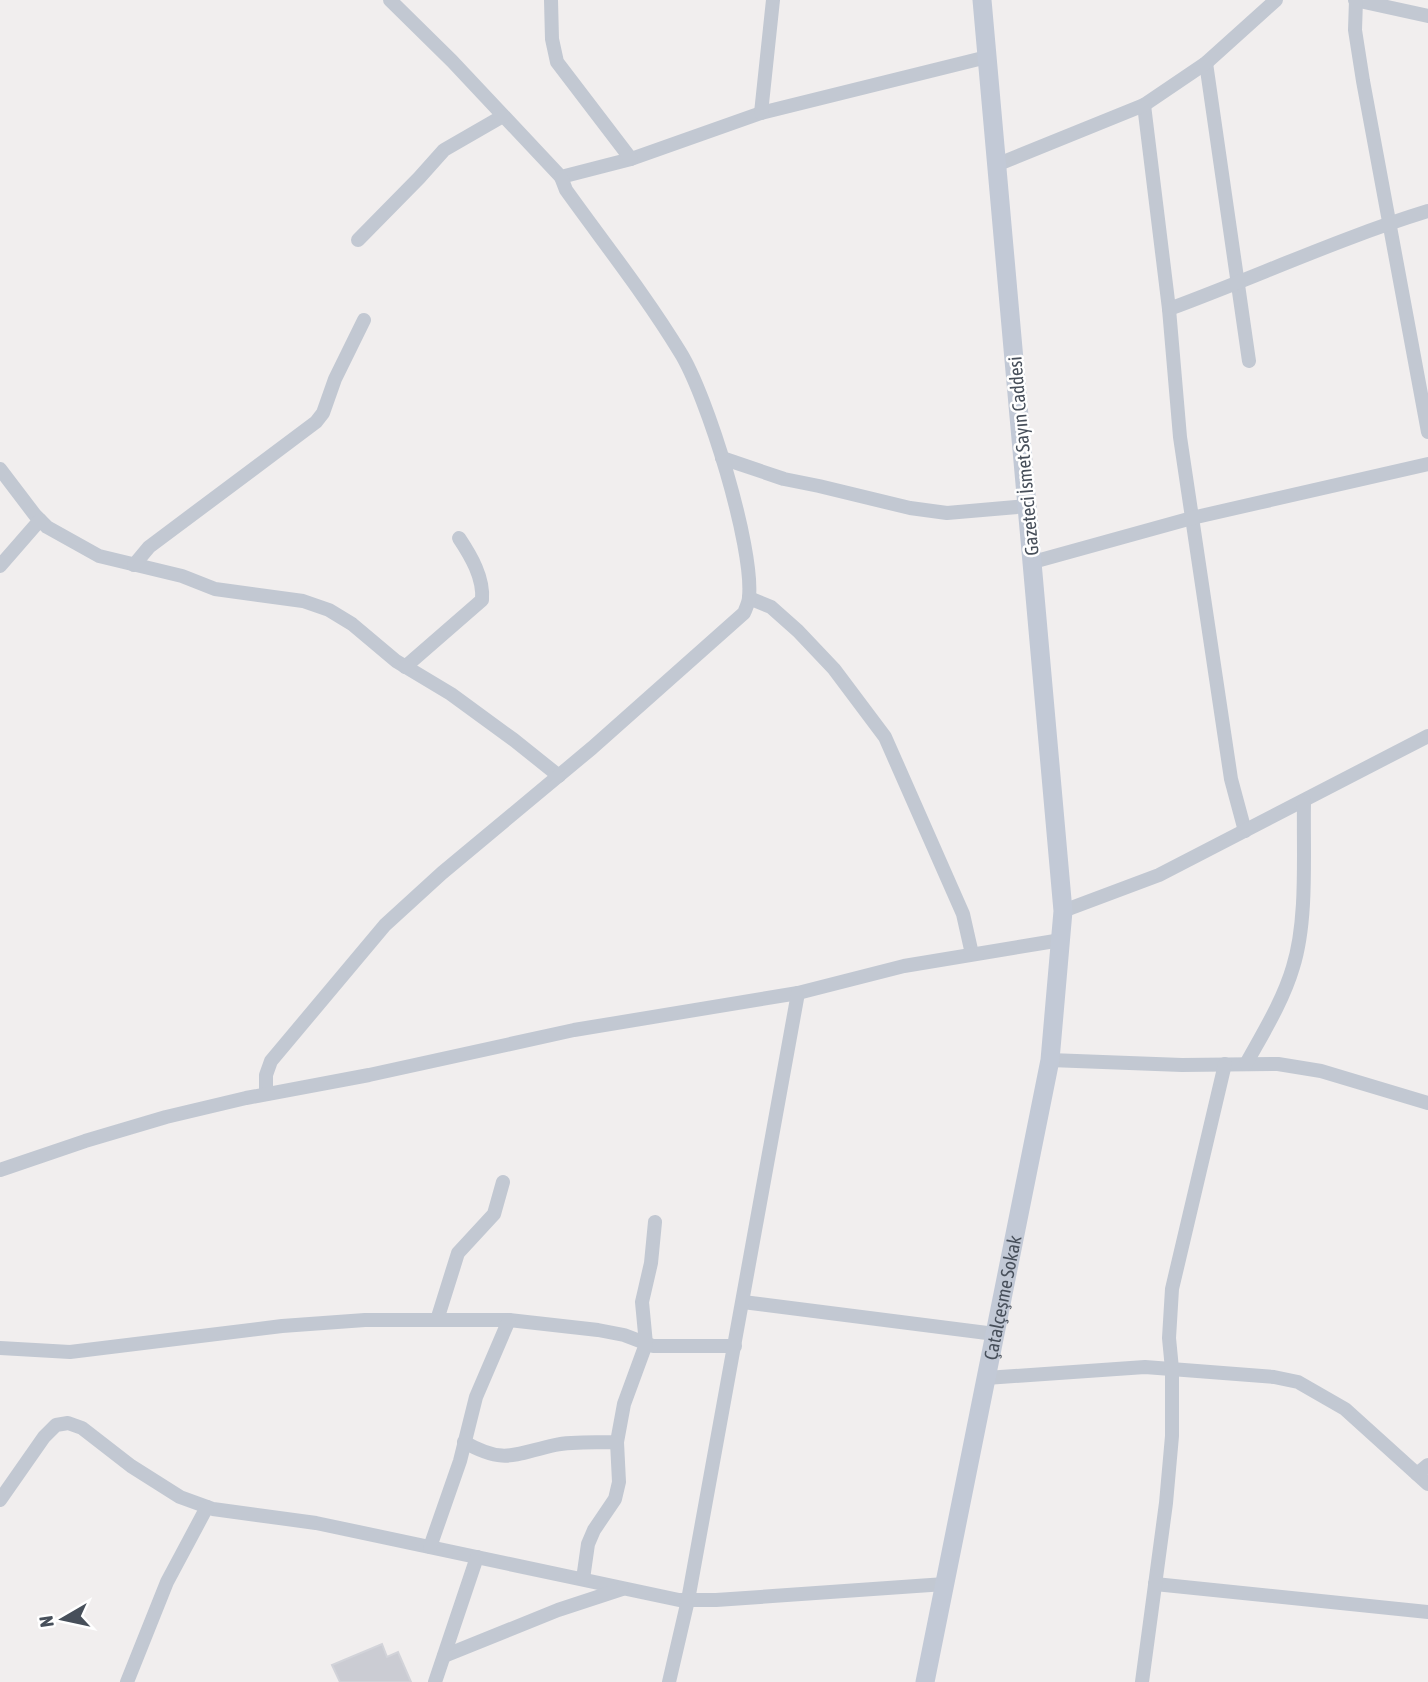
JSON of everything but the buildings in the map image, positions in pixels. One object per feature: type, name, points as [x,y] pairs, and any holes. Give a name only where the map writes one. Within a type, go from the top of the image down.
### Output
[{"type":"street","points":[[266,1094],[266,1075],[271,1061],[385,925],[744,613],[749,598],[742,532],[722,457],[697,386],[681,353],[566,190],[561,177],[390,0]]},
{"type":"street","points":[[551,0],[552,39],[557,62],[631,159]]},
{"type":"street","points":[[761,113],[773,0]]},
{"type":"street","name":"Gazeteci İsmet Sayın Caddesi","points":[[982,0],[1063,911]]},
{"type":"street","points":[[996,165],[1144,105],[1206,63],[1276,0]]},
{"type":"street","points":[[1428,16],[1356,0],[1355,30],[1428,432]]},
{"type":"street","points":[[561,177],[631,159],[761,113],[987,57]]},
{"type":"street","points":[[1206,63],[1249,361]]},
{"type":"street","points":[[1144,105],[1169,309],[1180,437],[1231,779],[1245,831]]},
{"type":"street","points":[[358,240],[443,150],[503,116]]},
{"type":"street","points":[[1169,309],[1388,223],[1428,211]]},
{"type":"street","points":[[134,565],[149,547],[316,422],[323,413],[335,379],[363,320]]},
{"type":"street","points":[[722,457],[783,479],[910,509],[947,513],[1028,506]]},
{"type":"street","points":[[1033,562],[1192,518],[1428,464]]},
{"type":"street","points":[[0,469],[47,527],[99,555],[182,576],[215,589],[303,601],[329,610],[352,624],[405,667],[451,694],[559,776]]},
{"type":"street","points":[[0,566],[40,520]]},
{"type":"street","points":[[405,667],[482,600],[483,587],[470,554],[459,538]]},
{"type":"street","points":[[749,598],[771,607],[798,631],[834,669],[885,737],[964,914],[972,954]]},
{"type":"street","points":[[1063,911],[1159,875],[1428,736]]},
{"type":"street","points":[[1246,1064],[1287,986],[1294,966],[1302,895],[1304,801]]},
{"type":"street","name":"Çatalçeşme Sokak","points":[[925,1682],[1050,1060],[1063,911]]},
{"type":"street","points":[[0,1170],[166,1117],[266,1094],[369,1075],[574,1030],[798,993],[904,965],[1061,940]]},
{"type":"street","points":[[669,1682],[688,1600],[798,993]]},
{"type":"street","points":[[1050,1060],[1278,1064],[1321,1071],[1428,1103]]},
{"type":"street","points":[[1142,1682],[1172,1436],[1169,1338],[1172,1289],[1225,1065]]},
{"type":"street","points":[[437,1320],[458,1253],[494,1214],[503,1182]]},
{"type":"street","points":[[583,1580],[591,1536],[615,1499],[619,1482],[617,1442],[624,1404],[646,1344],[642,1302],[651,1263],[655,1222]]},
{"type":"street","points":[[743,1302],[995,1334]]},
{"type":"street","points":[[0,1348],[70,1352],[282,1326],[365,1320],[509,1320],[598,1330],[624,1335],[646,1344],[685,1347],[735,1346]]},
{"type":"street","points":[[430,1547],[476,1397],[509,1320]]},
{"type":"street","points":[[986,1378],[1144,1367],[1274,1377],[1298,1382],[1345,1409],[1422,1469],[1428,1485]]},
{"type":"street","points":[[0,1500],[44,1437],[56,1425],[68,1423],[82,1428],[131,1466],[180,1497],[207,1507],[316,1523],[688,1600],[945,1584]]},
{"type":"street","points":[[464,1442],[486,1454],[512,1456],[557,1444],[617,1442]]},
{"type":"street","points":[[127,1682],[167,1582],[207,1507]]},
{"type":"street","points":[[435,1682],[477,1557]]},
{"type":"street","points":[[1155,1584],[1428,1612]]},
{"type":"street","points":[[444,1656],[558,1610],[624,1588]]}]
